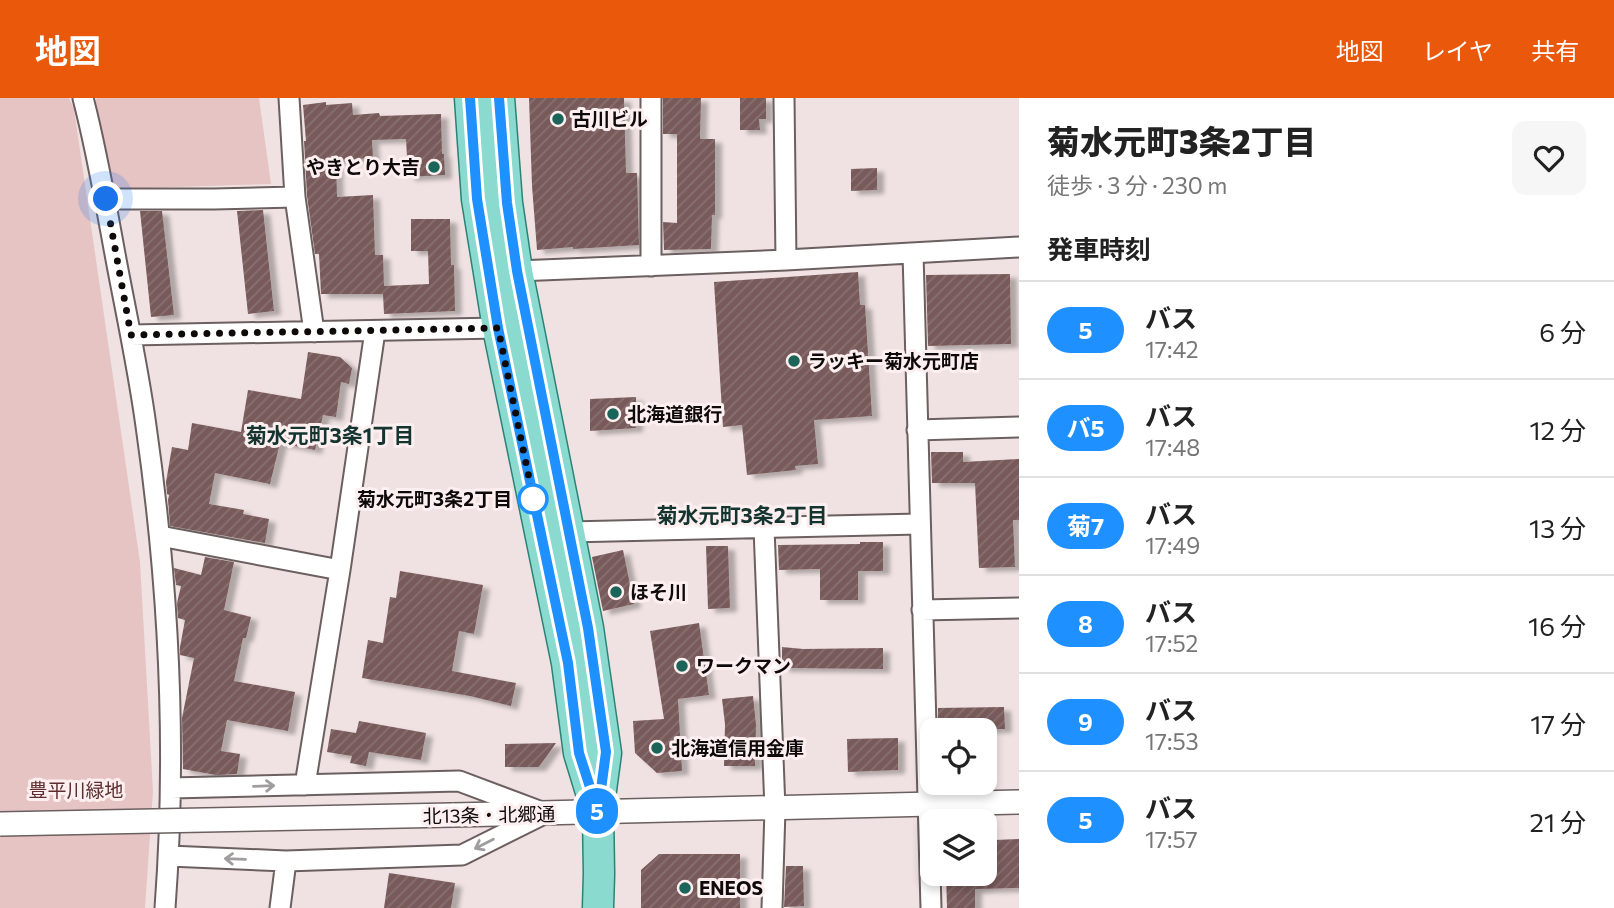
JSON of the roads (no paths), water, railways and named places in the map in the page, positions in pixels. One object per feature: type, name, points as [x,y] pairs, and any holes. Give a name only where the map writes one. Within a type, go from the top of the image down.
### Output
[{"type":"main road","points":[[470,98],[477,199],[498,328],[568,663],[579,753],[598,812]]},
{"type":"main road","points":[[499,98],[507,203],[517,271],[588,628],[606,752],[598,812],[598,908]]},
{"type":"street","points":[[83,98],[106,199],[131,335],[160,536],[168,663],[171,788],[165,908]]},
{"type":"street","points":[[289,98],[295,197],[314,331]]},
{"type":"street","points":[[651,98],[651,266]]},
{"type":"street","points":[[784,98],[786,260]]},
{"type":"street","points":[[106,199],[214,200],[295,197]]},
{"type":"street","points":[[517,271],[1019,247]]},
{"type":"street","points":[[913,253],[930,908]]},
{"type":"street","points":[[131,335],[498,328]]},
{"type":"street","points":[[305,785],[375,331]]},
{"type":"street","points":[[918,430],[1019,427]]},
{"type":"street","points":[[569,532],[920,524]]},
{"type":"street","points":[[764,528],[775,809],[772,908]]},
{"type":"street","points":[[160,536],[340,570]]},
{"type":"street","points":[[922,610],[1019,608]]},
{"type":"street","points":[[171,788],[459,781],[545,813]]},
{"type":"street","name":"北13条・北郷通","points":[[0,824],[1019,802]]},
{"type":"street","points":[[169,856],[286,861],[462,855],[545,813]]},
{"type":"street","points":[[280,908],[286,861]]},
{"type":"place","name":"古川ビル","points":[[558,119]]},
{"type":"place","name":"やきとり大吉","points":[[434,167]]},
{"type":"place","name":"ラッキー菊水元町店","points":[[794,361]]},
{"type":"place","name":"北海道銀行","points":[[613,414]]},
{"type":"place","name":"菊水元町3条2丁目","points":[[533,499]]},
{"type":"place","name":"ほそ川","points":[[616,592]]},
{"type":"place","name":"ワークマン","points":[[682,666]]},
{"type":"place","name":"北海道信用金庫","points":[[657,748]]},
{"type":"place","name":"ENEOS","points":[[685,888]]},
{"type":"district","name":"菊水元町3条1丁目","points":[[330,436]]},
{"type":"district","name":"菊水元町3条2丁目","points":[[742,516]]},
{"type":"park label","name":"豊平川緑地","points":[[76,790]]}]
